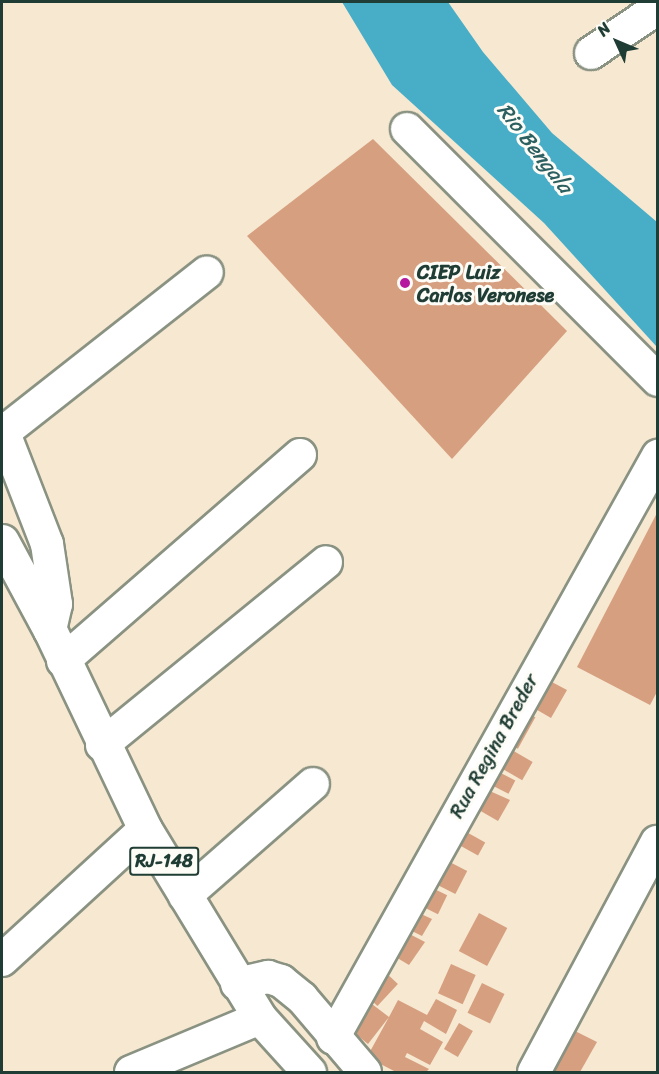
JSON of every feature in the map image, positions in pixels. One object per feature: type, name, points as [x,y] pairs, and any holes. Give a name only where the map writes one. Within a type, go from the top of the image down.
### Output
[{"type":"main road","name":"RJ-148","points":[[2,541],[50,630],[102,745],[145,829],[237,984],[260,1018],[309,1072]]},
{"type":"street","points":[[591,53],[657,8]]},
{"type":"street","points":[[407,129],[657,380]]},
{"type":"street","points":[[50,630],[56,604],[47,544],[2,430],[207,272]]},
{"type":"street","points":[[63,661],[300,455]]},
{"type":"street","name":"Rua Regina Breder","points":[[333,1038],[657,456]]},
{"type":"street","points":[[102,745],[326,562]]},
{"type":"street","points":[[185,896],[313,784]]},
{"type":"street","points":[[2,960],[145,829]]},
{"type":"street","points":[[534,1072],[657,842]]},
{"type":"street","points":[[237,984],[268,977],[281,981],[302,998],[333,1038],[365,1072]]},
{"type":"street","points":[[131,1072],[260,1018]]},
{"type":"water","name":"Rio Bengala","points":[[342,2],[448,2],[483,52],[552,133],[657,222],[657,347],[544,223],[392,85]]},
{"type":"building","name":"CIEP Luiz Carlos Veronese","points":[[373,139],[567,331],[452,459],[247,236]]},
{"type":"building","points":[[658,511],[658,690],[650,705],[577,667]]},
{"type":"building","points":[[548,680],[567,690],[551,718],[520,700]]},
{"type":"building","points":[[517,707],[535,717],[518,749],[500,738]]},
{"type":"building","points":[[498,742],[533,762],[522,780],[488,760]]},
{"type":"building","points":[[485,765],[515,780],[508,794],[478,778]]},
{"type":"building","points":[[474,784],[510,800],[498,821],[465,802]]},
{"type":"building","points":[[452,824],[485,842],[478,856],[445,837]]},
{"type":"building","points":[[436,855],[467,871],[455,894],[424,878]]},
{"type":"building","points":[[422,883],[447,895],[438,914],[413,902]]},
{"type":"building","points":[[410,909],[432,919],[422,936],[400,925]]},
{"type":"building","points":[[479,913],[507,928],[487,966],[459,951]]},
{"type":"building","points":[[396,927],[425,942],[409,965],[384,950]]},
{"type":"building","points":[[451,964],[476,975],[463,1004],[438,993]]},
{"type":"building","points":[[384,971],[398,984],[377,1006],[364,993]]},
{"type":"building","points":[[482,983],[504,994],[490,1024],[468,1013]]},
{"type":"building","points":[[364,998],[389,1017],[368,1044],[342,1023]]},
{"type":"building","points":[[436,999],[457,1010],[446,1034],[424,1021],[420,1029],[443,1042],[430,1065],[407,1053],[405,1057],[429,1069],[426,1072],[396,1072],[367,1057],[398,1000],[427,1015]]},
{"type":"building","points":[[459,1023],[473,1031],[458,1057],[444,1049]]},
{"type":"building","points":[[567,1027],[597,1042],[580,1072],[542,1072]]},
{"type":"place","name":"CIEP Luiz Carlos Veronese","points":[[405,283]]}]
